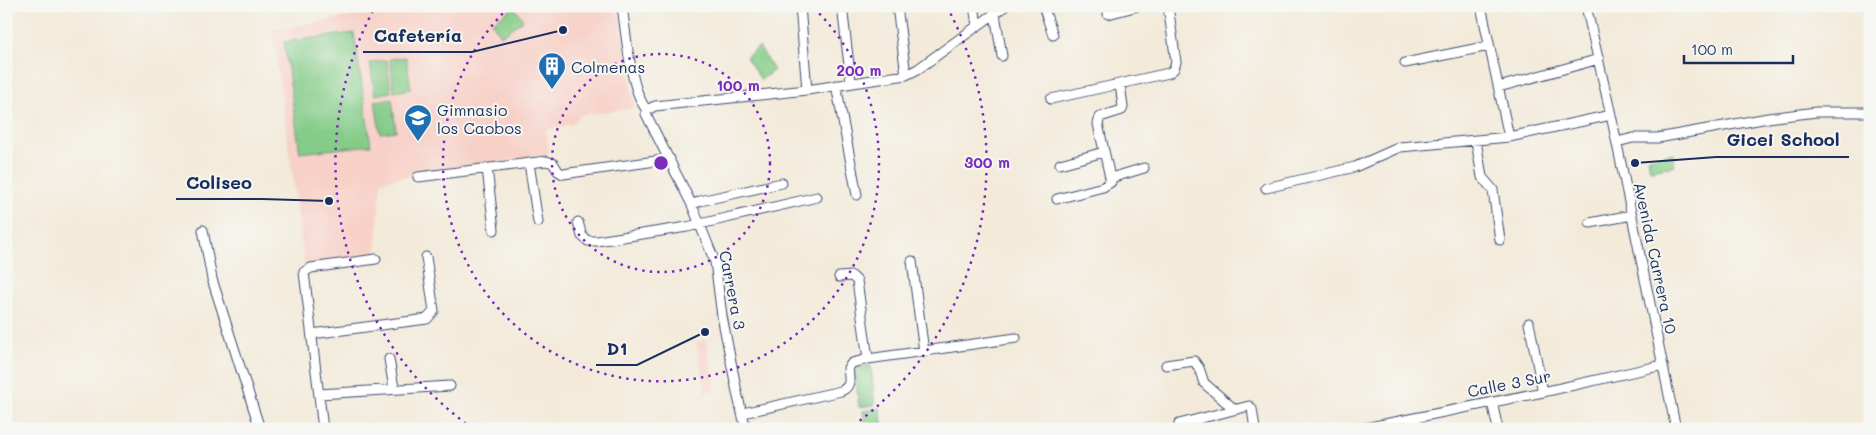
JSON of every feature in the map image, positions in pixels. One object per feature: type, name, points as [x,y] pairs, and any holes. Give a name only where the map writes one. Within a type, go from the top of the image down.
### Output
[{"type":"street","name":"Carrera 3","points":[[622,6],[631,65],[639,99],[647,110],[646,114],[692,205],[715,262],[726,337],[746,429]]},
{"type":"street","points":[[800,6],[808,90]]},
{"type":"street","points":[[842,6],[851,82]]},
{"type":"street","points":[[897,6],[906,74]]},
{"type":"street","points":[[974,6],[977,25]]},
{"type":"street","points":[[647,110],[655,106],[808,90],[906,74],[918,69],[1005,6]]},
{"type":"street","points":[[1043,6],[1053,35]]},
{"type":"street","points":[[1108,14],[1138,6]]},
{"type":"street","points":[[1051,99],[1120,84],[1169,72],[1174,69],[1176,62],[1168,6]]},
{"type":"street","points":[[1481,6],[1509,137]]},
{"type":"street","name":"Avenida Carrera 10","points":[[1586,6],[1612,115],[1674,428]]},
{"type":"street","points":[[995,14],[1002,56]]},
{"type":"street","points":[[1405,63],[1489,46]]},
{"type":"street","points":[[1499,87],[1599,58]]},
{"type":"street","points":[[1057,200],[1103,187],[1110,182],[1111,178],[1098,120],[1100,117],[1122,110],[1120,84]]},
{"type":"street","points":[[836,85],[857,195]]},
{"type":"street","points":[[1617,142],[1633,138],[1658,138],[1768,118],[1816,112],[1870,112]]},
{"type":"street","points":[[1266,188],[1355,166],[1400,147],[1509,137],[1612,115]]},
{"type":"street","points":[[1476,141],[1482,177],[1493,190],[1500,240]]},
{"type":"street","points":[[1060,164],[1104,152]]},
{"type":"street","points":[[418,177],[549,161],[563,174],[670,159]]},
{"type":"street","points":[[529,163],[538,222]]},
{"type":"street","points":[[487,168],[494,230]]},
{"type":"street","points":[[1111,178],[1144,168]]},
{"type":"street","points":[[692,205],[700,201],[782,183]]},
{"type":"street","points":[[578,222],[582,236],[592,242],[700,224],[818,197]]},
{"type":"street","points":[[1590,223],[1632,215]]},
{"type":"street","points":[[204,230],[212,279],[260,429]]},
{"type":"street","points":[[312,334],[427,319],[434,310],[426,257]]},
{"type":"street","points":[[323,429],[304,272],[311,268],[376,259]]},
{"type":"street","points":[[912,261],[924,352]]},
{"type":"street","points":[[839,277],[852,276],[857,280],[868,358]]},
{"type":"street","points":[[1528,322],[1543,392]]},
{"type":"street","points":[[743,413],[841,391],[847,388],[850,383],[849,365],[868,358],[924,352],[1016,338]]},
{"type":"street","points":[[389,359],[394,388]]},
{"type":"street","points":[[1166,365],[1194,360],[1204,383],[1234,409]]},
{"type":"street","name":"Calle 3 Sur","points":[[1360,429],[1543,392],[1663,365]]},
{"type":"street","points":[[319,394],[450,386]]},
{"type":"street","points":[[1492,402],[1498,429]]},
{"type":"street","points":[[1179,424],[1249,406],[1252,409],[1255,429]]},
{"type":"shaded area","name":"Gimnasio los Caobos","points":[[411,6],[618,6],[635,108],[580,115],[572,124],[546,130],[549,154],[381,181],[376,254],[305,266],[272,30]]},
{"type":"shaded area","points":[[706,340],[716,389],[705,392],[696,342]]},
{"type":"green space","points":[[514,7],[523,20],[501,36],[492,23]]},
{"type":"green space","points":[[354,33],[371,145],[300,153],[284,42]]},
{"type":"green space","points":[[759,47],[774,70],[761,80],[746,57]]},
{"type":"green space","points":[[406,57],[411,89],[394,92],[390,59]]},
{"type":"green space","points":[[387,60],[391,92],[375,95],[370,63]]},
{"type":"green space","points":[[392,99],[396,131],[380,133],[375,101]]},
{"type":"green space","points":[[1673,153],[1675,166],[1650,170],[1648,158]]},
{"type":"green space","points":[[871,366],[875,405],[859,407],[854,368]]},
{"type":"green space","points":[[880,408],[883,429],[866,429],[863,411]]},
{"type":"place","name":"Cafetería","points":[[563,30]]},
{"type":"place","name":"Colmenas","points":[[552,90]]},
{"type":"place","name":"Gimnasio los Caobos","points":[[418,142]]},
{"type":"place","name":"Gicei School","points":[[1635,163]]},
{"type":"place","name":"Coliseo","points":[[329,201]]},
{"type":"place","name":"D1","points":[[705,332]]}]
